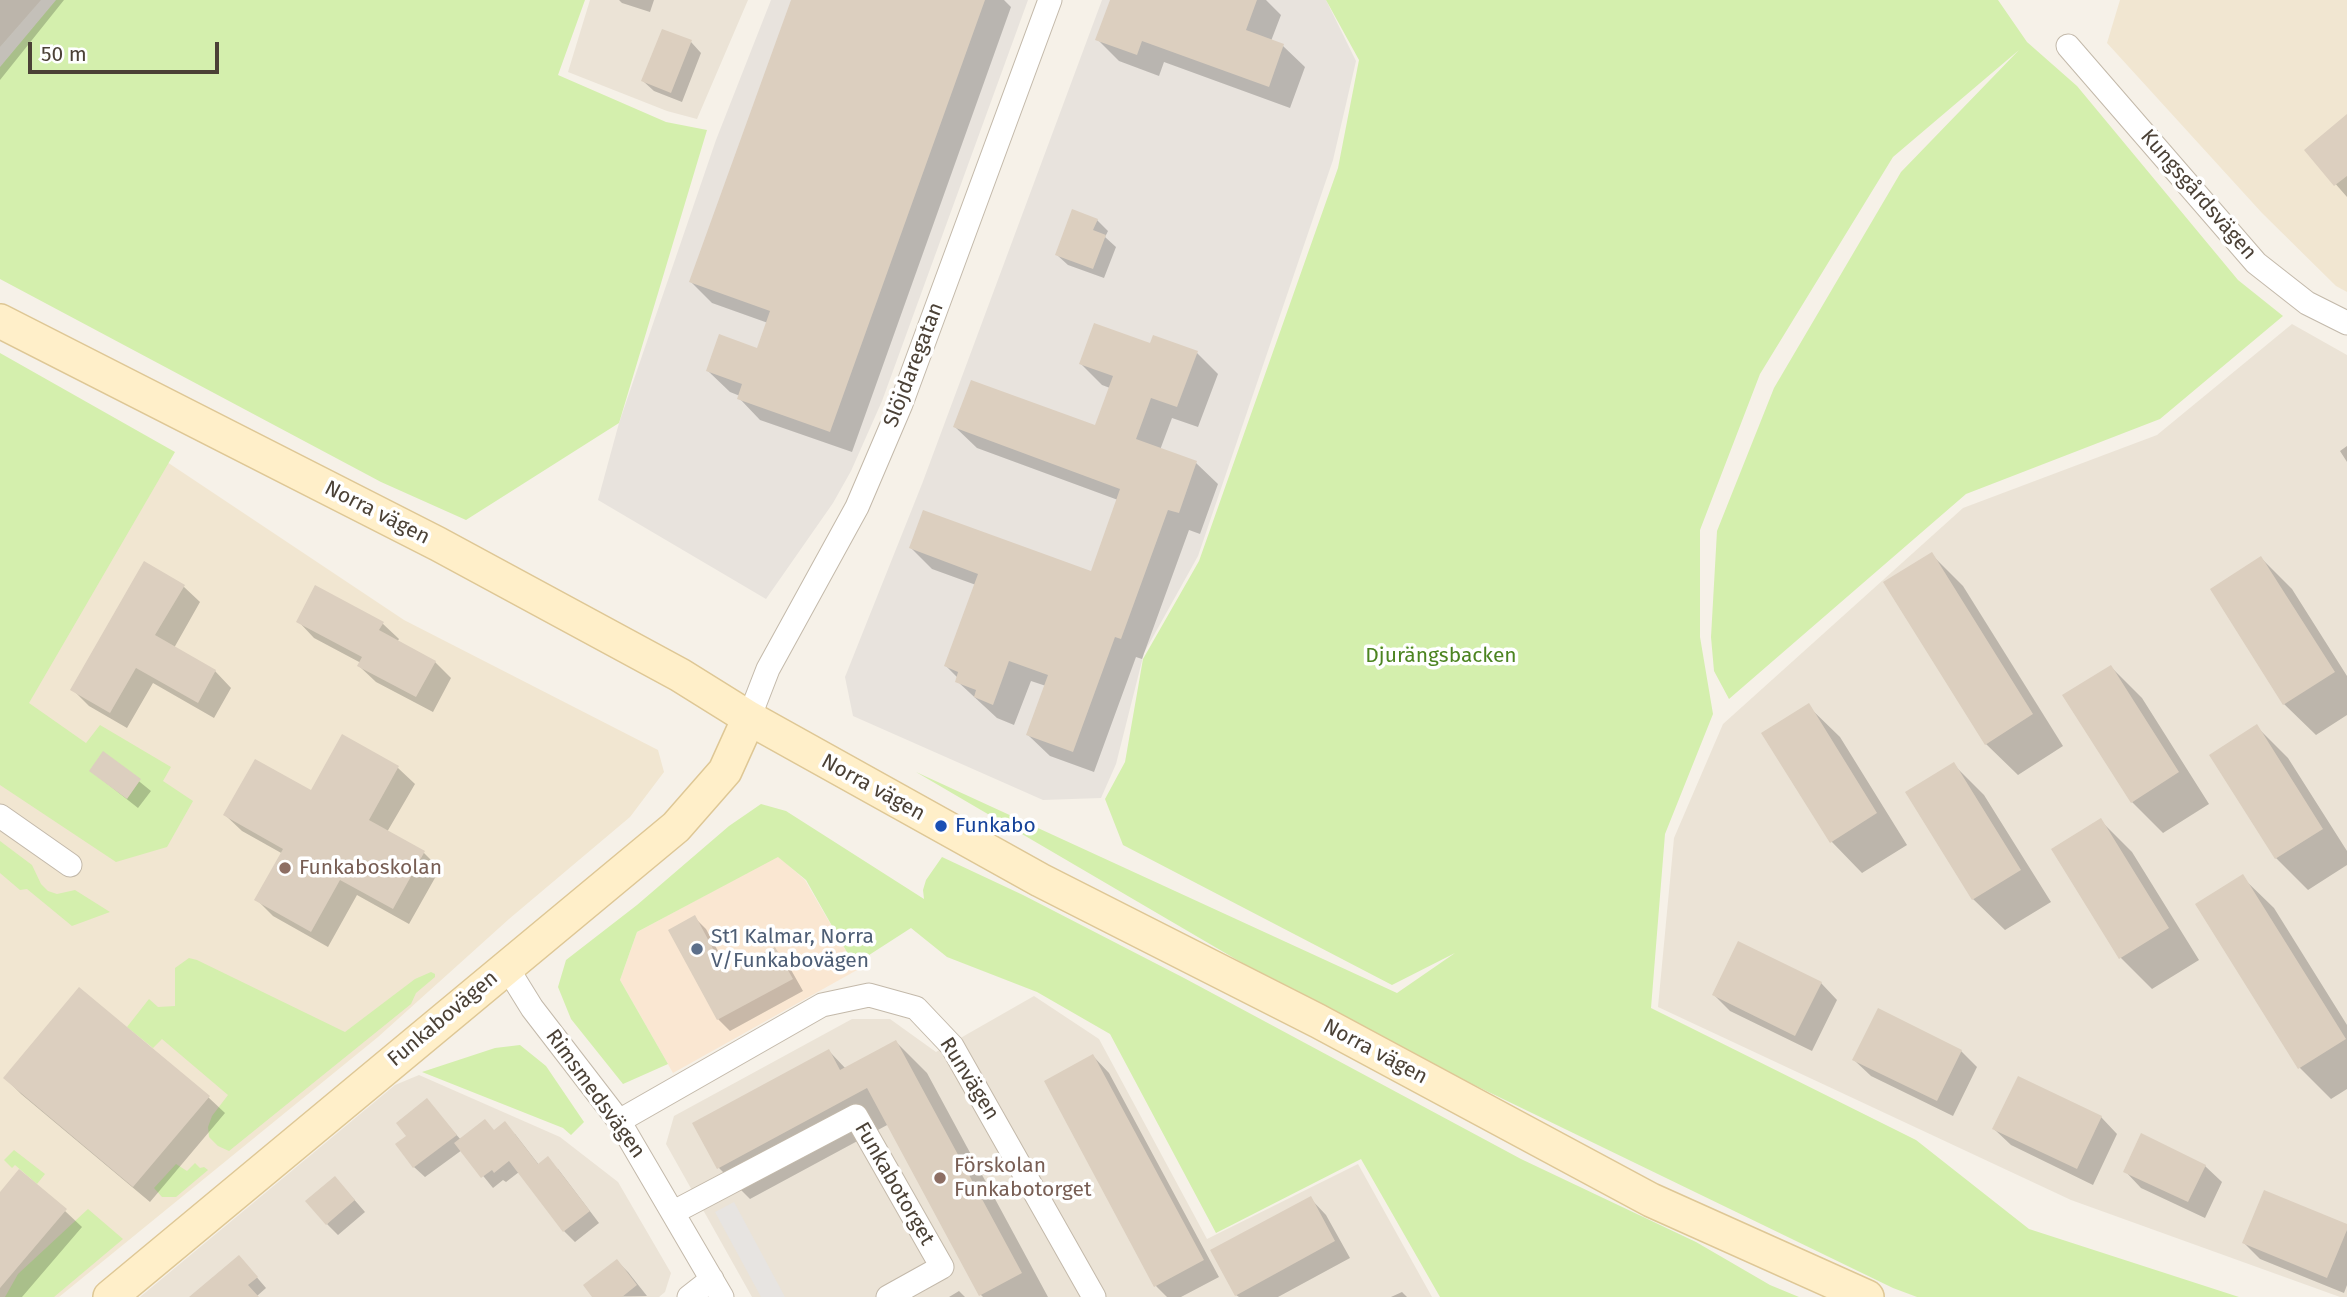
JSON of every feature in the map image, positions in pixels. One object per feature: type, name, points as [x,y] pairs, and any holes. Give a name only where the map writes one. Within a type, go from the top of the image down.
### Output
[{"type":"main road","name":"Norra vägen","points":[[0,321],[438,544],[680,675],[749,718],[1040,880],[1318,1021],[1651,1199],[1867,1297]]},
{"type":"main road","name":"Funkabovägen","points":[[110,1297],[676,827],[725,771],[749,718]]},
{"type":"street","name":"Slöjdaregatan","points":[[749,718],[768,669],[857,507],[901,404],[1050,0]]},
{"type":"street","name":"Kungsgårdsvägen","points":[[2068,46],[2256,263],[2307,303],[2347,323]]},
{"type":"street","points":[[0,816],[70,865]]},
{"type":"street","name":"Rimsmedsvägen","points":[[506,966],[532,1008],[619,1121],[717,1288]]},
{"type":"street","name":"Runvägen","points":[[619,1121],[822,1005],[869,995],[916,1008],[953,1046],[1094,1297]]},
{"type":"street","name":"Funkabotorget","points":[[674,1212],[856,1116],[942,1267],[888,1297]]},
{"type":"street","points":[[689,1297],[717,1288]]},
{"type":"shaded area","points":[[0,0],[41,0],[0,47]]},
{"type":"shaded area","points":[[590,0],[748,0],[697,119],[667,111],[568,72]]},
{"type":"shaded area","points":[[771,0],[1028,0],[882,401],[851,471],[833,503],[766,599],[598,500],[619,423],[716,140]]},
{"type":"shaded area","points":[[1102,0],[1326,0],[1356,61],[1333,160],[1198,556],[1144,653],[1116,764],[1101,798],[1043,800],[853,716],[845,677],[922,484]]},
{"type":"shaded area","points":[[2120,0],[2347,0],[2347,292],[2336,286],[2262,213],[2107,43]]},
{"type":"shaded area","points":[[2292,324],[2347,355],[2347,1297],[2340,1297],[2071,1200],[1658,1007],[1674,838],[1723,724],[1963,508],[2157,435]]},
{"type":"shaded area","name":"Funkaboskolan","points":[[0,362],[83,406],[404,620],[658,750],[664,772],[630,817],[509,919],[378,1037],[59,1297],[0,1297]]},
{"type":"shaded area","points":[[778,856],[805,880],[857,970],[673,1073],[620,980],[637,932]]},
{"type":"shaded area","points":[[1034,996],[1099,1039],[1207,1239],[1358,1164],[1432,1297],[752,1297],[666,1144],[674,1116],[852,1019],[890,1019],[936,1052]]},
{"type":"shaded area","points":[[419,1075],[560,1137],[618,1182],[671,1273],[665,1292],[659,1297],[140,1297],[395,1085]]},
{"type":"shaded area","points":[[734,1202],[785,1297],[761,1297],[715,1212]]},
{"type":"green space","points":[[56,0],[585,0],[558,75],[666,122],[707,130],[619,423],[466,520],[381,482],[0,279],[0,67]]},
{"type":"green space","name":"Djurängsbacken","points":[[1326,0],[1998,0],[2027,42],[2077,86],[2238,280],[2283,316],[2160,419],[1966,494],[1729,699],[1714,671],[1711,637],[1717,531],[1774,388],[1901,172],[2019,50],[1893,157],[1760,374],[1700,530],[1700,637],[1713,714],[1665,834],[1651,1008],[1916,1140],[2029,1229],[2239,1297],[1917,1297],[1893,1288],[1338,1019],[916,772],[1397,993],[1455,953],[1392,985],[1123,845],[1105,799],[1125,762],[1143,659],[1199,561],[1338,168],[1359,60]]},
{"type":"green space","points":[[0,353],[175,452],[29,703],[86,743],[100,725],[171,767],[163,781],[193,801],[167,847],[116,862],[0,785]]},
{"type":"green space","points":[[761,804],[786,811],[924,899],[926,880],[942,857],[1023,895],[1521,1159],[1696,1242],[1770,1285],[1799,1297],[1440,1297],[1361,1159],[1216,1233],[1110,1034],[1037,992],[947,957],[911,928],[866,957],[857,970],[806,880],[778,857],[637,932],[620,980],[668,1064],[623,1084],[571,1019],[558,987],[566,960],[637,905],[729,826]]},
{"type":"green space","points":[[0,841],[32,865],[41,884],[48,891],[57,894],[75,890],[110,912],[72,926],[27,889],[20,890],[0,873]]},
{"type":"green space","points":[[189,958],[345,1032],[415,979],[431,972],[435,977],[416,993],[411,1004],[229,1151],[218,1146],[209,1137],[208,1127],[212,1116],[228,1095],[162,1039],[153,1048],[127,1027],[149,999],[158,1007],[175,1006],[175,968]]},
{"type":"green space","points":[[520,1045],[546,1066],[584,1122],[571,1135],[563,1128],[422,1072],[495,1048]]},
{"type":"green space","points":[[14,1150],[45,1174],[37,1184],[15,1165],[12,1168],[4,1160]]},
{"type":"green space","points":[[195,1163],[208,1170],[176,1197],[162,1197],[154,1188],[176,1164],[187,1171]]},
{"type":"green space","points":[[88,1209],[123,1239],[54,1297],[5,1297],[18,1274]]},
{"type":"building","points":[[791,0],[985,0],[830,432],[737,399],[742,384],[706,371],[719,334],[757,348],[770,311],[689,282]]},
{"type":"building","points":[[1110,0],[1257,0],[1246,30],[1284,44],[1269,87],[1142,41],[1137,55],[1095,40]]},
{"type":"building","points":[[662,29],[692,40],[671,93],[641,81]]},
{"type":"building","points":[[2347,114],[2347,176],[2334,186],[2304,150]]},
{"type":"building","points":[[1072,209],[1098,219],[1093,230],[1106,235],[1093,269],[1055,255]]},
{"type":"building","points":[[1094,323],[1150,343],[1153,335],[1198,351],[1177,407],[1151,398],[1136,439],[1197,461],[1179,513],[1168,510],[1121,639],[1115,637],[1073,752],[1026,735],[1048,675],[1009,661],[993,705],[974,697],[976,690],[955,682],[958,672],[944,666],[978,574],[909,548],[923,510],[1091,571],[1120,489],[953,427],[971,380],[1095,425],[1113,376],[1079,364]]},
{"type":"building","points":[[1932,552],[2033,714],[1985,745],[1883,582]]},
{"type":"building","points":[[2261,556],[2335,672],[2283,705],[2210,589]]},
{"type":"building","points":[[144,561],[185,585],[155,635],[216,670],[198,703],[136,668],[110,713],[70,690]]},
{"type":"building","points":[[315,585],[384,622],[379,630],[436,661],[416,697],[357,666],[362,657],[296,622]]},
{"type":"building","points":[[2111,665],[2179,772],[2131,803],[2062,695]]},
{"type":"building","points":[[1809,703],[1877,813],[1830,843],[1761,733]]},
{"type":"building","points":[[2257,724],[2323,829],[2275,859],[2209,755]]},
{"type":"building","points":[[342,734],[399,766],[369,820],[425,851],[393,909],[340,880],[311,932],[254,900],[283,849],[223,815],[255,759],[311,790]]},
{"type":"building","points":[[103,751],[141,779],[127,799],[89,771]]},
{"type":"building","points":[[1954,762],[2021,870],[1972,900],[1905,792]]},
{"type":"building","points":[[2101,818],[2169,928],[2119,959],[2051,849]]},
{"type":"building","points":[[2243,874],[2346,1039],[2298,1069],[2195,904]]},
{"type":"building","points":[[695,915],[726,973],[775,947],[793,979],[717,1020],[668,930]]},
{"type":"building","points":[[1738,941],[1822,982],[1795,1036],[1712,995]]},
{"type":"building","points":[[79,987],[210,1096],[133,1187],[3,1078]]},
{"type":"building","points":[[1878,1008],[1962,1050],[1937,1101],[1852,1060]]},
{"type":"building","points":[[896,1040],[1022,1273],[979,1296],[867,1088],[717,1169],[692,1123],[829,1049],[840,1070]]},
{"type":"building","points":[[1093,1054],[1204,1260],[1154,1287],[1044,1081]]},
{"type":"building","points":[[2018,1076],[2102,1116],[2077,1169],[1992,1129]]},
{"type":"building","points":[[427,1098],[457,1135],[413,1168],[395,1144],[406,1136],[396,1123]]},
{"type":"building","points":[[485,1119],[494,1130],[505,1121],[538,1164],[548,1156],[590,1211],[563,1232],[509,1161],[494,1173],[492,1170],[481,1178],[454,1143]]},
{"type":"building","points":[[2141,1133],[2206,1165],[2188,1202],[2123,1172]]},
{"type":"building","points":[[19,1169],[67,1209],[0,1288],[0,1192]]},
{"type":"building","points":[[335,1176],[355,1200],[326,1225],[305,1201]]},
{"type":"building","points":[[2264,1190],[2347,1224],[2327,1278],[2242,1243]]},
{"type":"building","points":[[1311,1196],[1335,1241],[1235,1296],[1210,1250]]},
{"type":"building","points":[[239,1255],[258,1277],[248,1285],[259,1297],[189,1297]]},
{"type":"building","points":[[617,1259],[637,1285],[622,1297],[592,1297],[583,1285]]},
{"type":"place","name":"Funkabo","points":[[941,826]]},
{"type":"place","name":"Funkaboskolan","points":[[285,868]]},
{"type":"place","name":"St1 Kalmar, Norra V/Funkabovägen","points":[[697,949]]},
{"type":"place","name":"Förskolan Funkabotorget","points":[[940,1178]]}]
